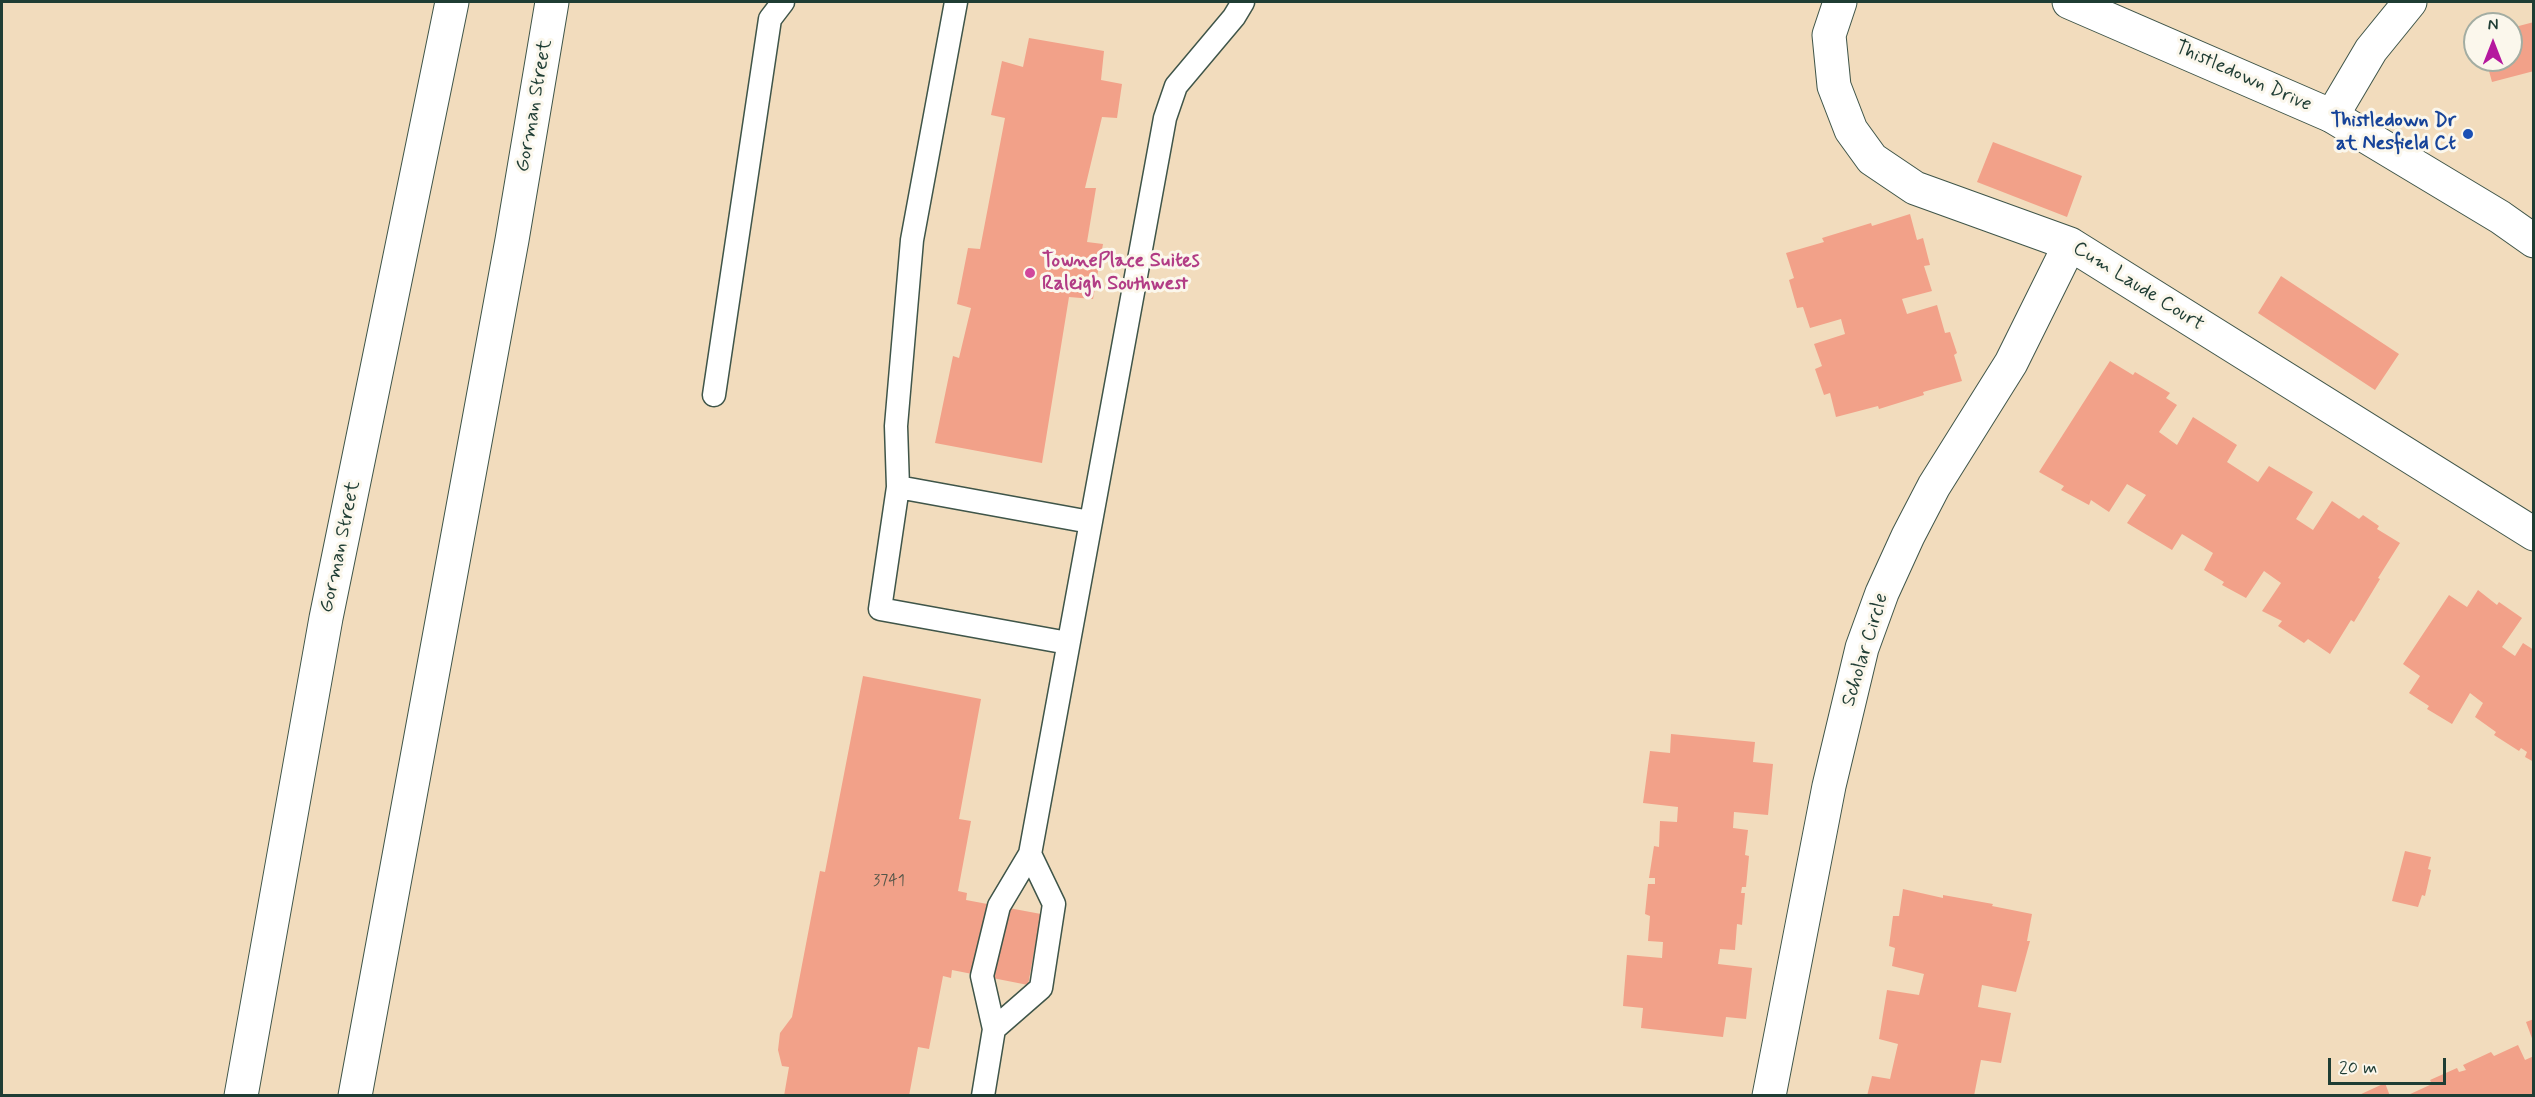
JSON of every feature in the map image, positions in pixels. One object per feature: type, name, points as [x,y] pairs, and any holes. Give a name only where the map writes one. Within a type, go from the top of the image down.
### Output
[{"type":"main road","name":"Gorman Street","points":[[241,1095],[326,618],[452,2]]},
{"type":"main road","name":"Gorman Street","points":[[354,1095],[510,252],[552,2]]},
{"type":"main road","name":"Cum Laude Court","points":[[1840,2],[1829,35],[1834,86],[1851,130],[1872,159],[1915,188],[2070,244],[2534,534]]},
{"type":"main road","name":"Thistledown Drive","points":[[2069,2],[2332,116],[2500,217],[2534,241]]},
{"type":"main road","points":[[2332,116],[2371,50],[2410,2]]},
{"type":"main road","name":"Scholar Circle","points":[[1769,1095],[1829,786],[1862,648],[1882,593],[1908,536],[1934,486],[2011,363],[2070,244]]},
{"type":"lane","points":[[714,396],[770,19],[783,2]]},
{"type":"lane","points":[[953,2],[912,240],[896,426],[898,487],[880,609],[1068,643]]},
{"type":"lane","points":[[983,1095],[994,1029],[982,976],[999,906],[1030,854],[1165,118],[1176,86],[1234,17],[1243,2]]},
{"type":"lane","points":[[898,487],[1090,522]]},
{"type":"lane","points":[[994,1029],[1041,988],[1054,904],[1030,854]]},
{"type":"building","points":[[2534,22],[2534,71],[2492,82],[2489,72],[2523,72],[2523,25]]},
{"type":"building","name":"TownePlace Suites Raleigh Southwest","points":[[1029,38],[1104,51],[1101,80],[1122,84],[1117,118],[1102,117],[1085,188],[1096,188],[1087,242],[1103,244],[1093,299],[1069,297],[1042,463],[935,443],[953,356],[959,358],[971,308],[957,304],[968,248],[980,249],[1005,118],[991,115],[1002,61],[1023,67]]},
{"type":"building","points":[[1993,142],[2082,176],[2067,217],[1977,182]]},
{"type":"building","points":[[1910,214],[1917,240],[1923,238],[1930,265],[1924,266],[1932,291],[1902,299],[1907,314],[1937,305],[1945,333],[1950,332],[1957,353],[1954,355],[1962,381],[1923,392],[1924,395],[1879,409],[1878,406],[1836,417],[1830,393],[1824,395],[1815,369],[1822,366],[1814,344],[1845,334],[1841,319],[1810,328],[1803,307],[1797,308],[1789,280],[1794,278],[1786,253],[1824,242],[1822,238]]},
{"type":"building","points":[[2281,276],[2399,354],[2375,390],[2258,313]]},
{"type":"building","points":[[2110,361],[2133,375],[2135,372],[2170,393],[2166,398],[2177,405],[2159,432],[2177,445],[2193,417],[2237,445],[2227,462],[2258,482],[2269,466],[2313,492],[2296,519],[2313,530],[2332,501],[2359,519],[2363,515],[2379,526],[2377,529],[2400,543],[2354,622],[2351,620],[2330,654],[2308,639],[2304,643],[2278,626],[2282,621],[2262,611],[2281,583],[2264,571],[2246,598],[2222,585],[2224,582],[2204,570],[2213,553],[2182,534],[2172,550],[2127,523],[2146,495],[2127,484],[2109,512],[2091,500],[2089,505],[2061,490],[2064,486],[2039,472]]},
{"type":"building","points":[[2478,590],[2497,605],[2499,602],[2522,618],[2502,647],[2515,656],[2523,643],[2534,650],[2534,762],[2525,757],[2527,752],[2521,748],[2519,751],[2494,735],[2496,732],[2475,717],[2483,703],[2470,693],[2452,724],[2427,709],[2429,706],[2409,693],[2420,676],[2403,664],[2449,595],[2467,607]]},
{"type":"building","points":[[863,676],[981,699],[959,819],[971,821],[958,891],[967,893],[966,900],[1041,914],[1028,985],[952,970],[951,978],[943,976],[929,1049],[918,1047],[909,1096],[784,1096],[789,1067],[782,1066],[778,1050],[780,1033],[792,1017],[820,871],[825,872]]},
{"type":"building","points":[[1671,734],[1755,742],[1753,762],[1773,764],[1768,815],[1734,812],[1733,828],[1748,830],[1745,855],[1749,856],[1746,887],[1742,887],[1741,893],[1745,893],[1742,925],[1737,924],[1735,950],[1720,949],[1718,964],[1752,968],[1746,1019],[1726,1017],[1723,1037],[1641,1028],[1643,1008],[1623,1006],[1627,955],[1662,958],[1663,942],[1648,941],[1650,916],[1645,914],[1648,884],[1655,884],[1655,878],[1649,878],[1654,846],[1659,847],[1660,821],[1677,822],[1678,807],[1643,803],[1650,751],[1670,753]]},
{"type":"building","points":[[2405,851],[2431,857],[2428,869],[2431,870],[2425,896],[2422,895],[2418,907],[2392,901]]},
{"type":"building","points":[[1903,889],[1943,898],[1943,895],[1993,904],[1992,906],[2032,914],[2027,941],[2030,941],[2016,992],[1982,985],[1978,1007],[2011,1013],[2001,1063],[1981,1060],[1974,1096],[1867,1096],[1872,1076],[1890,1079],[1898,1044],[1879,1039],[1887,990],[1919,995],[1924,974],[1892,966],[1895,948],[1889,946],[1893,916],[1899,916]]},
{"type":"building","points":[[2534,1019],[2534,1041],[2533,1041],[2526,1022]]},
{"type":"building","points":[[2518,1045],[2525,1060],[2534,1056],[2534,1096],[2406,1096],[2432,1084],[2430,1080],[2457,1068],[2459,1072],[2466,1070],[2463,1065],[2491,1052],[2494,1056]]},
{"type":"building","points":[[2385,1083],[2390,1096],[2357,1096]]},
{"type":"place","name":"Thistledown Dr at Nesfield Ct","points":[[2468,134]]},
{"type":"place","name":"TownePlace Suites Raleigh Southwest","points":[[1030,273]]}]
